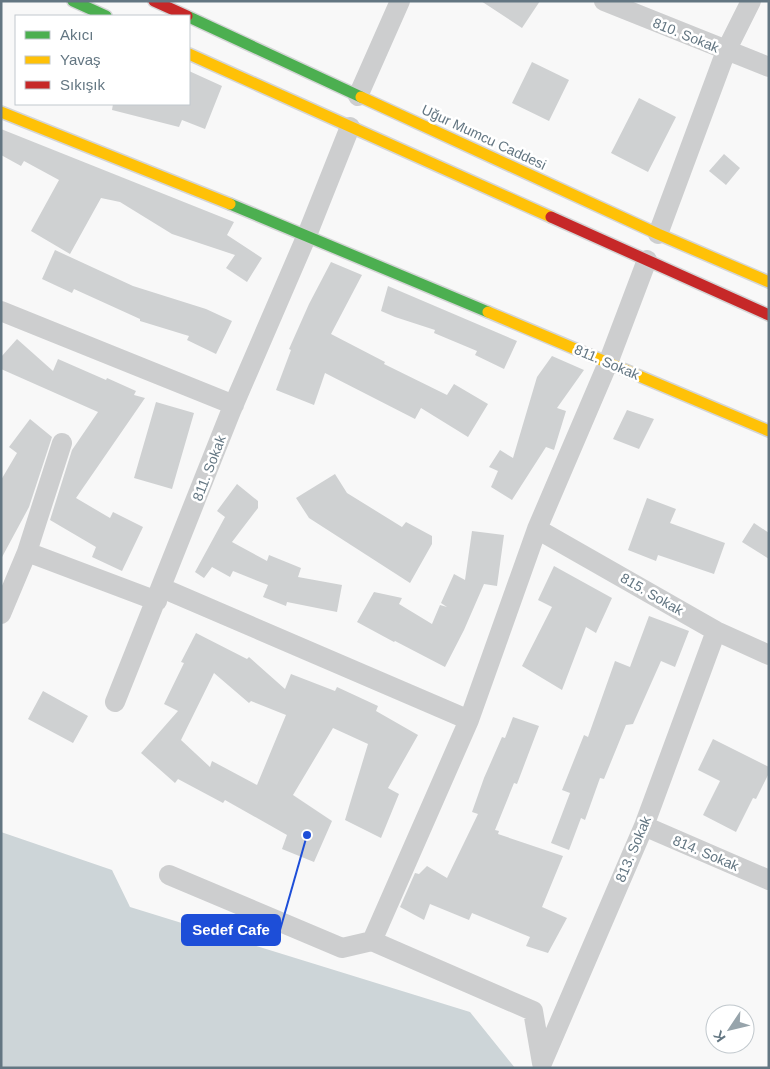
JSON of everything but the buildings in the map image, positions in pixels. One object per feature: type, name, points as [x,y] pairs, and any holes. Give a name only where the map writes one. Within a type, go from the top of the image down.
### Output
[{"type":"street","points":[[73,1],[104,15]]},
{"type":"street","name":"Uğur Mumcu Caddesi","points":[[154,1],[184,15]]},
{"type":"street","points":[[358,96],[400,1]]},
{"type":"street","name":"810. Sokak","points":[[604,1],[769,68]]},
{"type":"street","points":[[658,234],[726,52],[751,1]]},
{"type":"street","name":"Uğur Mumcu Caddesi","points":[[190,18],[658,234],[769,282]]},
{"type":"street","points":[[190,54],[769,314]]},
{"type":"street","points":[[1,112],[307,235]]},
{"type":"street","name":"811. Sokak","points":[[115,702],[234,405],[307,235],[350,127]]},
{"type":"street","name":"811. Sokak","points":[[307,235],[769,431]]},
{"type":"street","points":[[169,875],[342,948],[372,941],[469,720],[538,528],[608,363],[647,260]]},
{"type":"street","points":[[1,311],[234,405]]},
{"type":"street","points":[[1,614],[27,552],[62,443]]},
{"type":"street","name":"815. Sokak","points":[[538,528],[716,631],[769,655]]},
{"type":"street","points":[[27,552],[159,594],[469,720]]},
{"type":"street","name":"813. Sokak","points":[[372,941],[533,1011],[542,1063],[644,826],[716,631]]},
{"type":"street","name":"814. Sokak","points":[[644,826],[769,880]]},
{"type":"shaded area","points":[[1,832],[112,870],[130,907],[470,1012],[515,1068],[1,1068]]},
{"type":"traffic: fast","points":[[73,1],[104,15]]},
{"type":"traffic: fast","points":[[190,17],[361,97]]},
{"type":"traffic: fast","points":[[230,204],[488,312]]},
{"type":"traffic: slow","points":[[190,54],[551,217]]},
{"type":"traffic: slow","points":[[361,97],[658,234],[769,282]]},
{"type":"traffic: slow","points":[[1,112],[230,204]]},
{"type":"traffic: slow","points":[[488,312],[769,431]]},
{"type":"traffic: jam","points":[[154,1],[185,15]]},
{"type":"traffic: jam","points":[[551,217],[769,315]]},
{"type":"place","name":"Sedef Cafe","points":[[307,835]]}]
